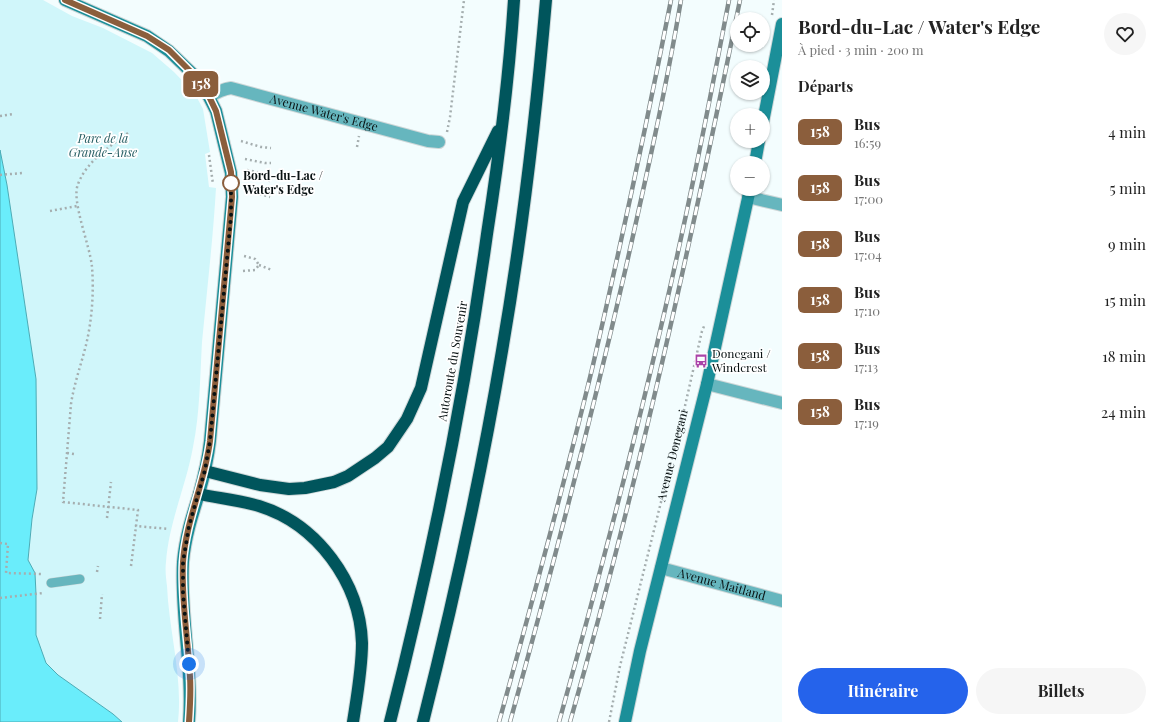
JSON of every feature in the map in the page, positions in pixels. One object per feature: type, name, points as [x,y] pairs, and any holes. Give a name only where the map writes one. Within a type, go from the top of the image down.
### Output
[{"type":"highway","name":"Autoroute du Souvenir","points":[[390,722],[427,566],[464,386],[496,175],[514,0]]},
{"type":"highway","points":[[423,722],[450,613],[502,352],[513,285],[531,152],[546,0]]},
{"type":"highway","points":[[205,470],[260,486],[289,489],[305,488],[334,482],[348,476],[375,458],[388,447],[407,419],[420,388],[464,202],[502,123]]},
{"type":"highway","points":[[199,494],[258,506],[274,512],[303,529],[316,540],[337,566],[353,597],[361,629],[362,644],[360,669],[353,722]]},
{"type":"street","points":[[65,0],[134,30],[158,43],[169,50],[198,79],[216,111],[231,172],[232,197],[210,441],[205,470],[189,526],[183,562],[183,593],[190,687],[189,722]]},
{"type":"street","points":[[766,108],[782,24]]},
{"type":"street","name":"Avenue Water's Edge","points":[[209,97],[216,92],[231,88],[428,141],[439,142]]},
{"type":"street","name":"Avenue Donegani","points":[[625,722],[639,658],[707,384],[748,196]]},
{"type":"street","points":[[757,196],[782,205]]},
{"type":"street","points":[[707,384],[782,404]]},
{"type":"street","name":"Avenue Maitland","points":[[661,568],[782,602]]},
{"type":"lane","points":[[51,583],[80,579]]},
{"type":"path","points":[[447,132],[464,0]]},
{"type":"path","points":[[0,116],[14,114]]},
{"type":"path","points":[[356,147],[361,131]]},
{"type":"path","points":[[128,133],[98,156],[82,176],[76,191],[77,206],[90,252],[92,290],[89,330],[71,404],[63,502],[138,510],[131,566]]},
{"type":"path","points":[[108,137],[113,144]]},
{"type":"path","points":[[241,141],[271,148]]},
{"type":"path","points":[[209,155],[213,184]]},
{"type":"path","points":[[245,159],[271,164]]},
{"type":"path","points":[[248,170],[257,172],[270,181]]},
{"type":"path","points":[[0,175],[22,173]]},
{"type":"path","points":[[250,191],[270,197]]},
{"type":"path","points":[[50,211],[77,206]]},
{"type":"path","points":[[244,256],[256,259],[259,265],[272,270]]},
{"type":"path","points":[[243,271],[255,270],[259,265]]},
{"type":"path","name":"Avenue Donegani","points":[[609,722],[632,616],[702,331],[706,322]]},
{"type":"path","points":[[67,453],[74,454]]},
{"type":"path","points":[[107,518],[111,482]]},
{"type":"path","points":[[136,526],[169,529]]},
{"type":"path","points":[[0,543],[8,544],[6,573],[45,574]]},
{"type":"path","points":[[97,572],[98,566]]},
{"type":"path","points":[[0,598],[46,593]]},
{"type":"path","points":[[100,619],[102,594]]},
{"type":"green space","name":"Parc de la Grande-Anse","points":[[0,0],[43,0],[72,16],[103,28],[152,53],[174,72],[195,94],[203,109],[210,152],[205,154],[209,187],[216,188],[212,245],[202,342],[195,434],[190,461],[170,533],[166,565],[168,603],[179,688],[178,722],[122,722],[58,675],[46,663],[36,635],[35,573],[28,560],[37,489],[36,379],[7,185],[0,150]]},
{"type":"water","points":[[0,150],[7,185],[36,379],[37,489],[28,560],[35,573],[36,635],[46,663],[58,675],[122,722],[0,722]]},
{"type":"railway","points":[[499,722],[548,544],[593,365],[634,183],[671,0]]},
{"type":"railway","points":[[510,722],[571,495],[613,324],[655,134],[681,0]]},
{"type":"railway","points":[[559,722],[649,379],[704,129],[729,0]]},
{"type":"railway","points":[[570,722],[595,633],[641,453],[683,272],[740,0]]},
{"type":"bus line","name":"158","points":[[65,0],[147,36],[169,50],[198,79],[205,88],[216,111],[231,172],[231,216],[210,441],[205,470],[189,526],[183,562],[183,593],[190,676],[189,722]]},
{"type":"place","name":"Bord-du-Lac / Water's Edge","points":[[231,183]]},
{"type":"place","name":"Donegani / Windcrest","points":[[701,361]]},
{"type":"route","points":[[189,664],[183,593],[183,562],[189,526],[205,470],[210,441],[231,216],[231,183]]}]
